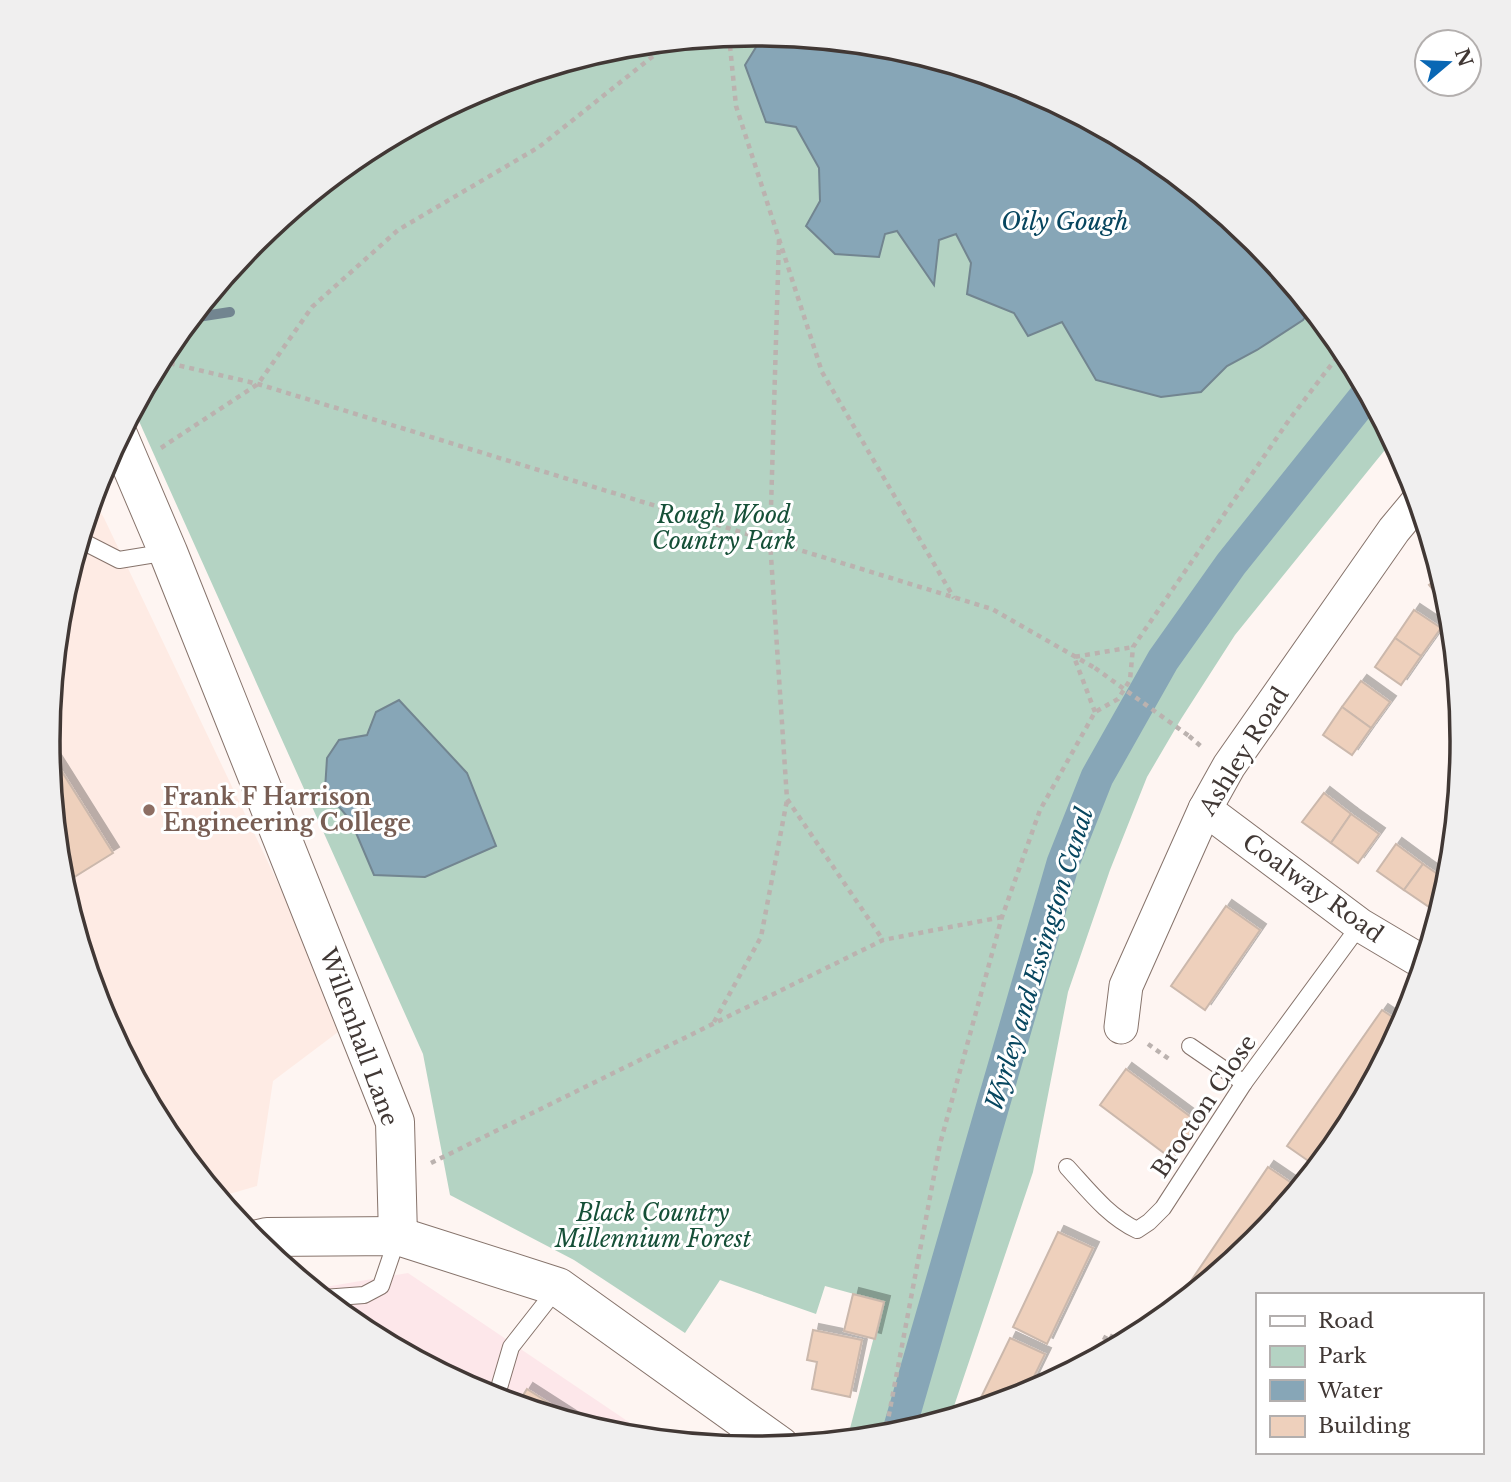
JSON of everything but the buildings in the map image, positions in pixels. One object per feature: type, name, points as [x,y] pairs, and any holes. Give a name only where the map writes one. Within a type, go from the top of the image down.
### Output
[{"type":"street","name":"Willenhall Lane","points":[[125,453],[169,552],[395,1122],[398,1236]]},
{"type":"street","name":"Ashley Road","points":[[1121,1027],[1126,986],[1205,809],[1229,766],[1411,509]]},
{"type":"street","name":"Coalway Road","points":[[1205,809],[1360,925],[1416,958]]},
{"type":"street","points":[[268,1237],[398,1236],[558,1287],[766,1436]]},
{"type":"lane","points":[[89,544],[120,560],[169,552]]},
{"type":"lane","name":"Brocton Close","points":[[1067,1167],[1122,1223],[1137,1230],[1150,1222],[1163,1208],[1244,1083],[1360,925]]},
{"type":"lane","points":[[1190,1046],[1244,1083]]},
{"type":"lane","points":[[338,1297],[364,1296],[381,1286],[398,1236]]},
{"type":"lane","points":[[499,1388],[511,1347],[558,1287]]},
{"type":"path","points":[[730,47],[736,106],[822,372],[954,598]]},
{"type":"path","points":[[125,453],[258,383],[312,307],[398,230],[539,147],[658,52]]},
{"type":"path","points":[[714,1023],[761,937],[787,799],[770,541],[779,240]]},
{"type":"path","points":[[887,1424],[940,1144],[1002,917],[1040,810],[1096,712],[1118,699],[1130,680],[1133,647],[1289,420],[1336,358]]},
{"type":"path","points":[[172,364],[258,383],[992,609],[1095,668],[1189,736]]},
{"type":"path","points":[[1074,657],[1133,647]]},
{"type":"path","points":[[1074,657],[1096,712]]},
{"type":"path","points":[[787,799],[883,940]]},
{"type":"path","points":[[396,1180],[883,940],[1002,917]]},
{"type":"path","points":[[1121,1027],[1178,1065],[1190,1046]]},
{"type":"shaded area","name":"Frank F Harrison Engineering College","points":[[99,511],[346,1026],[273,1081],[257,1186],[228,1194],[177,1127],[153,1089],[113,1007],[97,965],[73,877],[61,786],[61,696],[73,605]]},
{"type":"shaded area","points":[[408,1273],[634,1425],[575,1413],[489,1384],[408,1343],[325,1287]]},
{"type":"green space","name":"Rough Wood Country Park","points":[[710,47],[801,47],[846,51],[936,69],[1022,98],[1063,117],[1142,163],[1179,189],[1247,249],[1278,282],[1334,355],[1358,393],[1386,449],[1235,635],[1147,777],[1110,870],[1068,992],[1033,1172],[953,1408],[850,1430],[883,1302],[825,1286],[816,1314],[720,1280],[685,1333],[574,1260],[450,1195],[423,1054],[139,420],[177,355],[204,318],[233,282],[297,218],[332,189],[408,139],[489,98],[532,82],[575,69],[665,51]]},
{"type":"water","name":"Oily Gough","points":[[757,46],[846,51],[936,69],[1022,98],[1103,139],[1179,189],[1247,249],[1306,316],[1257,350],[1227,366],[1201,392],[1161,397],[1096,380],[1062,322],[1028,336],[1014,313],[967,294],[971,263],[956,234],[939,240],[934,285],[897,231],[885,234],[879,257],[835,254],[806,226],[820,201],[819,168],[796,127],[766,122],[745,65]]},
{"type":"water","points":[[399,700],[467,773],[496,846],[425,877],[374,875],[351,821],[325,790],[327,758],[339,740],[367,735],[376,712]]},
{"type":"waterway","points":[[206,316],[230,312]]},
{"type":"waterway","name":"Wyrley and Essington Canal","points":[[902,1421],[1063,863],[1097,777],[1163,660],[1231,564],[1362,401]]},
{"type":"place","name":"Frank F Harrison Engineering College","points":[[149,810]]},
{"type":"park label","name":"Black Country Millennium Forest","points":[[653,1226]]}]
